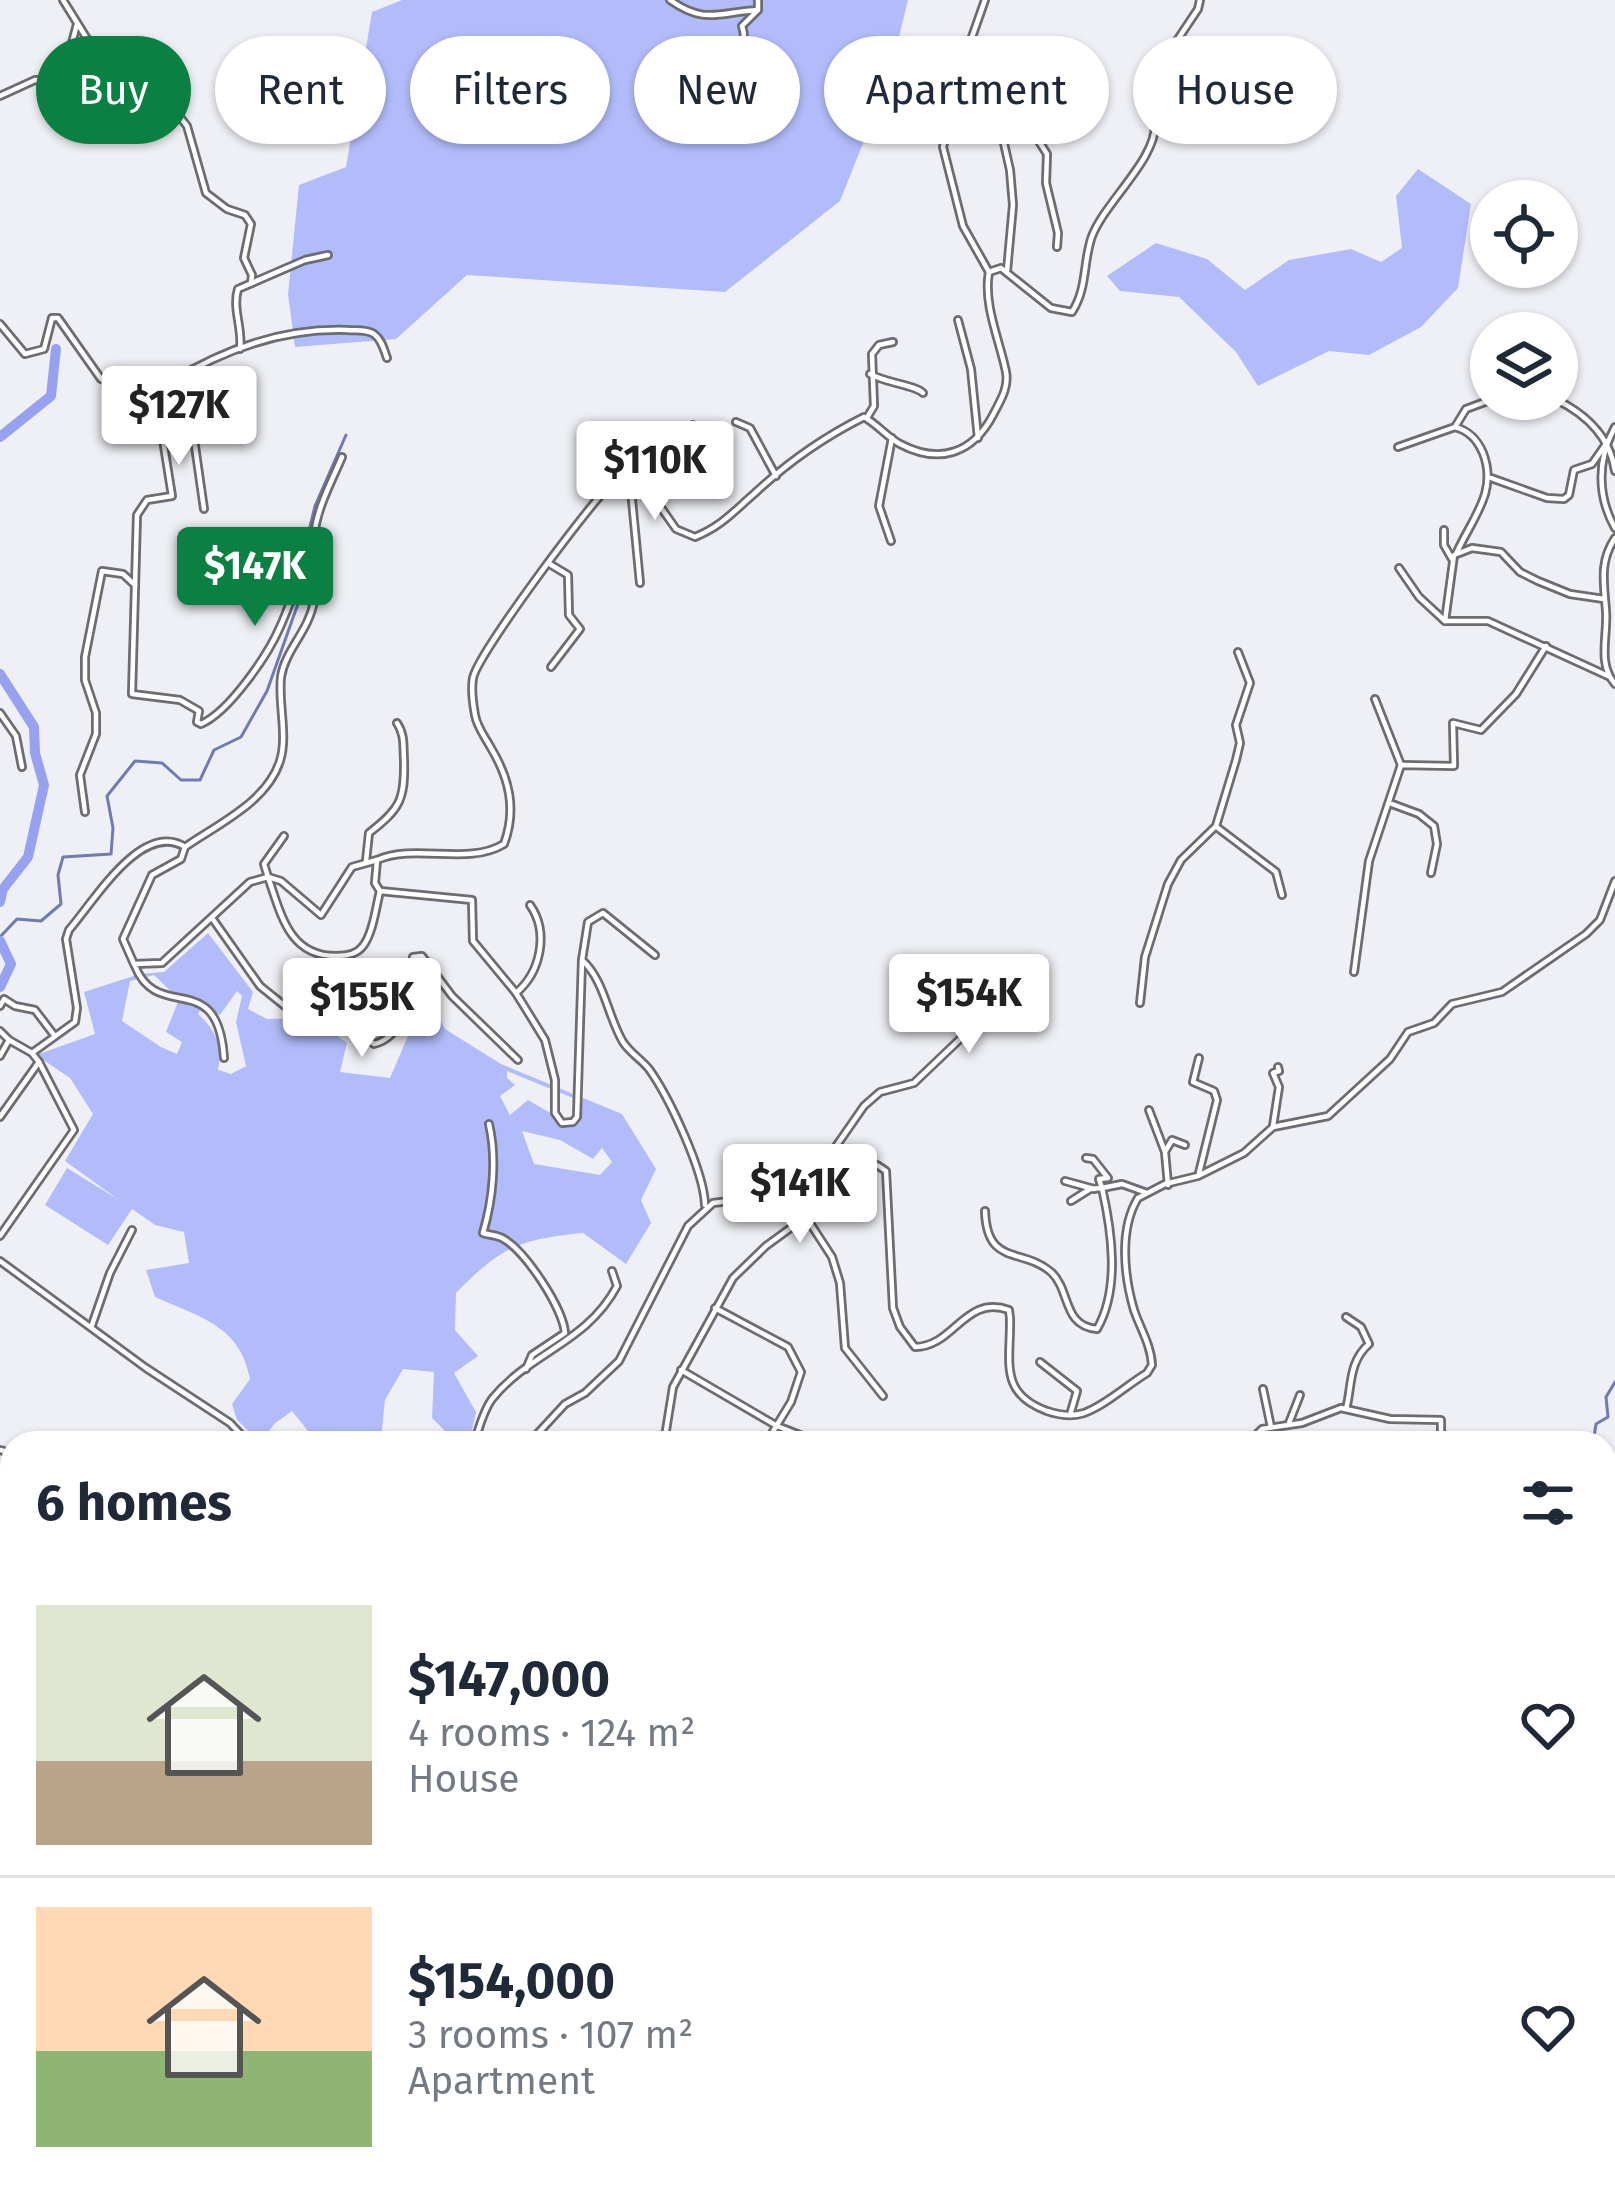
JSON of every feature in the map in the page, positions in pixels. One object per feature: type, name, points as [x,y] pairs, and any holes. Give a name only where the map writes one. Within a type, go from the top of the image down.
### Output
[{"type":"street","points":[[62,0],[85,36]]},
{"type":"street","points":[[670,0],[690,13],[712,19],[758,10]]},
{"type":"street","points":[[745,36],[742,26],[758,10],[758,0]]},
{"type":"street","points":[[972,36],[985,0]]},
{"type":"street","points":[[989,272],[995,268],[1007,271],[1051,308],[1072,313],[1083,295],[1092,236],[1108,205],[1131,177],[1156,126],[1148,84],[1200,0]]},
{"type":"street","points":[[74,36],[77,24]]},
{"type":"street","points":[[0,96],[36,80]]},
{"type":"street","points":[[191,138],[206,193],[251,224],[244,259],[253,275],[251,283]]},
{"type":"street","points":[[633,471],[676,529],[695,537],[730,520],[776,476],[860,418],[867,417],[892,438],[919,451],[945,454],[970,447],[1005,390],[1007,374],[998,350],[989,272],[963,226],[944,153],[946,144]]},
{"type":"street","points":[[1003,144],[1013,205],[1007,271]]},
{"type":"street","points":[[1041,144],[1047,154],[1046,182],[1057,247]]},
{"type":"street","points":[[240,349],[238,290],[328,255]]},
{"type":"street","points":[[0,324],[26,354],[36,354],[44,349],[52,317],[58,318],[100,379],[128,388],[169,383],[203,362],[279,336],[322,329],[370,331],[379,338],[387,358]]},
{"type":"street","points":[[958,320],[970,369],[978,438]]},
{"type":"street","points":[[867,417],[874,406],[870,374],[875,348],[892,342]]},
{"type":"street","points":[[870,374],[923,393]]},
{"type":"street","points":[[169,383],[191,418],[204,509]]},
{"type":"street","points":[[114,384],[107,411],[110,423],[161,427],[191,418]]},
{"type":"street","points":[[1398,448],[1455,427],[1470,408]]},
{"type":"street","points":[[1578,413],[1608,441],[1615,471]]},
{"type":"street","points":[[736,422],[748,426],[776,476]]},
{"type":"street","points":[[134,964],[162,963],[250,882],[268,877],[281,880],[322,915],[352,868],[365,861],[396,854],[487,851],[504,844],[510,820],[506,772],[477,722],[472,682],[476,670],[609,482],[666,458],[693,424]]},
{"type":"street","points":[[161,427],[172,496],[148,500],[137,515],[132,694],[191,704],[199,711],[196,722],[202,724],[214,718],[279,630],[291,592],[316,573]]},
{"type":"street","points":[[1445,621],[1453,560],[1481,508],[1490,478],[1478,442],[1455,427]]},
{"type":"street","points":[[1490,478],[1564,499],[1574,470],[1592,464],[1615,427]]},
{"type":"street","points":[[891,541],[879,506],[892,438]]},
{"type":"street","points":[[1608,441],[1600,493],[1615,528]]},
{"type":"street","points":[[224,1058],[222,1030],[211,1012],[189,999],[147,987],[123,939],[152,875],[181,859],[185,847],[240,812],[267,784],[281,759],[281,673],[304,635],[314,602],[313,539],[320,508],[342,457]]},
{"type":"street","points":[[633,471],[640,583]]},
{"type":"street","points":[[1444,530],[1444,545],[1453,560]]},
{"type":"street","points":[[1608,676],[1603,567],[1615,538]]},
{"type":"street","points":[[1456,552],[1472,548],[1501,551],[1520,572],[1538,581],[1570,594],[1604,599]]},
{"type":"street","points":[[548,563],[568,575],[569,615],[580,629],[551,667]]},
{"type":"street","points":[[1399,568],[1419,597],[1445,621],[1488,621],[1608,676],[1615,684]]},
{"type":"street","points":[[85,812],[80,775],[96,734],[96,712],[85,680],[85,657],[102,571],[123,574],[136,586]]},
{"type":"street","points":[[1401,765],[1454,766],[1454,723],[1481,730],[1516,694],[1546,646]]},
{"type":"street","points":[[1140,1003],[1145,957],[1168,884],[1181,860],[1216,826],[1240,743],[1236,725],[1250,682],[1238,652]]},
{"type":"street","points":[[1354,972],[1369,861],[1401,765],[1375,699]]},
{"type":"street","points":[[0,713],[16,736],[22,767]]},
{"type":"street","points":[[365,861],[369,833],[387,822],[406,787],[404,733],[397,723]]},
{"type":"street","points":[[1390,803],[1419,814],[1434,826],[1437,844],[1431,873]]},
{"type":"street","points":[[1216,826],[1276,872],[1282,895]]},
{"type":"street","points":[[284,836],[264,864],[292,938],[301,947],[322,956],[349,956],[360,950],[380,891]]},
{"type":"street","points":[[32,1053],[75,1022],[69,930],[135,854],[153,840],[172,838],[185,847]]},
{"type":"street","points":[[377,860],[375,883],[380,891]]},
{"type":"street","points":[[1273,1126],[1328,1116],[1390,1059],[1408,1032],[1434,1023],[1452,1004],[1502,992],[1586,934],[1600,920],[1615,881]]},
{"type":"street","points":[[380,891],[471,898],[473,940],[516,993],[548,1046],[555,1114],[562,1123],[578,1117],[582,960],[588,922],[603,913],[655,955]]},
{"type":"street","points":[[516,993],[534,977],[539,961],[537,922],[530,905]]},
{"type":"street","points":[[212,918],[260,986],[286,1007],[336,1017],[374,1044],[393,1036],[400,1026],[412,957],[422,956],[452,996],[518,1060]]},
{"type":"street","points":[[540,1431],[565,1404],[585,1393],[620,1361],[688,1226],[706,1204],[704,1179],[652,1072],[621,1038],[593,970],[582,960]]},
{"type":"street","points":[[702,1210],[726,1199],[777,1195],[801,1171],[830,1155],[864,1106],[880,1092],[918,1081],[980,1020],[990,1000],[988,968]]},
{"type":"street","points":[[956,1005],[976,969],[1039,975]]},
{"type":"street","points":[[2,997],[15,1006],[35,1010],[55,1036]]},
{"type":"street","points":[[0,1031],[39,1062],[74,1130],[0,1236]]},
{"type":"street","points":[[0,1056],[9,1040]]},
{"type":"street","points":[[1198,1176],[1217,1100],[1214,1091],[1193,1082],[1199,1058]]},
{"type":"street","points":[[0,1117],[39,1062]]},
{"type":"street","points":[[666,1431],[673,1387],[681,1370],[747,1263],[878,1165],[886,1171],[891,1295],[905,1336],[915,1347],[927,1347],[970,1312],[996,1305],[1009,1310],[1010,1373],[1015,1391],[1046,1411],[1070,1415],[1094,1407],[1148,1373],[1152,1365],[1132,1305],[1126,1227],[1133,1204],[1147,1193],[1198,1176],[1255,1145],[1273,1126],[1279,1087],[1273,1073],[1278,1067]]},
{"type":"street","points":[[1149,1111],[1165,1152],[1168,1185]]},
{"type":"street","points":[[489,1124],[494,1150],[490,1210],[483,1233],[503,1238],[525,1257],[564,1320],[565,1333],[532,1355],[526,1369]]},
{"type":"street","points":[[1165,1152],[1172,1140],[1184,1145]]},
{"type":"street","points":[[1086,1158],[1093,1159],[1116,1184],[1147,1193]]},
{"type":"street","points":[[986,1211],[986,1228],[994,1244],[1006,1256],[1045,1268],[1056,1277],[1074,1318],[1084,1328],[1097,1329],[1109,1304],[1111,1282],[1098,1189],[1099,1179],[1108,1178]]},
{"type":"street","points":[[1065,1181],[1098,1189]]},
{"type":"street","points":[[1071,1201],[1116,1184]]},
{"type":"street","points":[[806,1217],[832,1257],[840,1282],[845,1348],[883,1396]]},
{"type":"street","points":[[92,1325],[132,1230]]},
{"type":"street","points":[[0,1261],[237,1431]]},
{"type":"street","points":[[479,1431],[490,1402],[604,1311],[617,1286],[612,1271]]},
{"type":"street","points":[[716,1308],[788,1347],[801,1372],[773,1431]]},
{"type":"street","points":[[1346,1317],[1361,1327],[1370,1344],[1358,1354],[1348,1381],[1346,1409]]},
{"type":"street","points":[[1040,1362],[1077,1391],[1070,1415]]},
{"type":"street","points":[[681,1370],[789,1431]]},
{"type":"street","points":[[1263,1389],[1271,1427]]},
{"type":"street","points":[[1289,1424],[1300,1395]]},
{"type":"street","points":[[1260,1431],[1346,1409],[1390,1419],[1441,1420],[1441,1431]]},
{"type":"shaded area","points":[[402,0],[908,0],[899,36],[824,36],[824,144],[863,144],[840,201],[725,292],[467,275],[396,339],[295,347],[288,294],[299,185],[346,167],[350,144],[386,144],[386,36],[368,36],[372,12]]},
{"type":"shaded area","points":[[1418,169],[1470,203],[1458,288],[1421,327],[1369,355],[1329,351],[1258,386],[1236,352],[1179,297],[1120,291],[1107,276],[1156,243],[1207,259],[1245,290],[1289,260],[1351,249],[1381,262],[1402,248],[1396,196]]},
{"type":"shaded area","points":[[208,933],[253,992],[248,1009],[267,1019],[313,1018],[347,1043],[340,1072],[390,1078],[411,1029],[416,970],[445,1029],[501,1064],[622,1114],[656,1169],[641,1200],[651,1223],[626,1264],[583,1233],[542,1239],[499,1256],[456,1293],[455,1330],[478,1356],[454,1373],[476,1412],[472,1431],[445,1431],[432,1418],[434,1372],[403,1369],[385,1400],[382,1431],[308,1431],[292,1411],[269,1431],[248,1431],[237,1420],[232,1404],[250,1379],[237,1346],[202,1317],[155,1297],[146,1270],[189,1263],[184,1232],[155,1225],[132,1209],[108,1245],[45,1205],[67,1168],[119,1200],[65,1161],[93,1114],[70,1078],[36,1055],[95,1034],[84,992],[140,974],[164,972]],"holes":[[[154,975],[179,999],[166,1032],[182,1042],[177,1054],[122,1021],[130,981]],[[237,991],[242,996],[236,1022],[246,1066],[231,1074],[218,1070],[217,1039],[198,1014],[202,1007],[220,1015]],[[507,1071],[573,1098],[576,1113],[564,1121],[528,1100],[510,1115],[500,1096],[515,1085]],[[522,1131],[560,1140],[593,1159],[602,1148],[612,1162],[600,1175],[534,1164]]]},
{"type":"waterway","points":[[0,437],[51,396],[56,349]]},
{"type":"waterway","points":[[306,577],[307,539],[315,506],[346,435]]},
{"type":"waterway","points":[[0,937],[17,919],[41,921],[61,904],[58,875],[63,857],[111,854],[113,828],[107,796],[135,761],[162,763],[181,780],[200,780],[214,750],[241,737],[267,691],[305,584]]},
{"type":"waterway","points":[[0,674],[34,727],[44,785],[28,857],[3,889],[0,902]]},
{"type":"waterway","points":[[0,941],[11,964],[0,987]]},
{"type":"waterway","points":[[1595,1431],[1596,1424],[1608,1417],[1606,1397],[1615,1382]]}]
